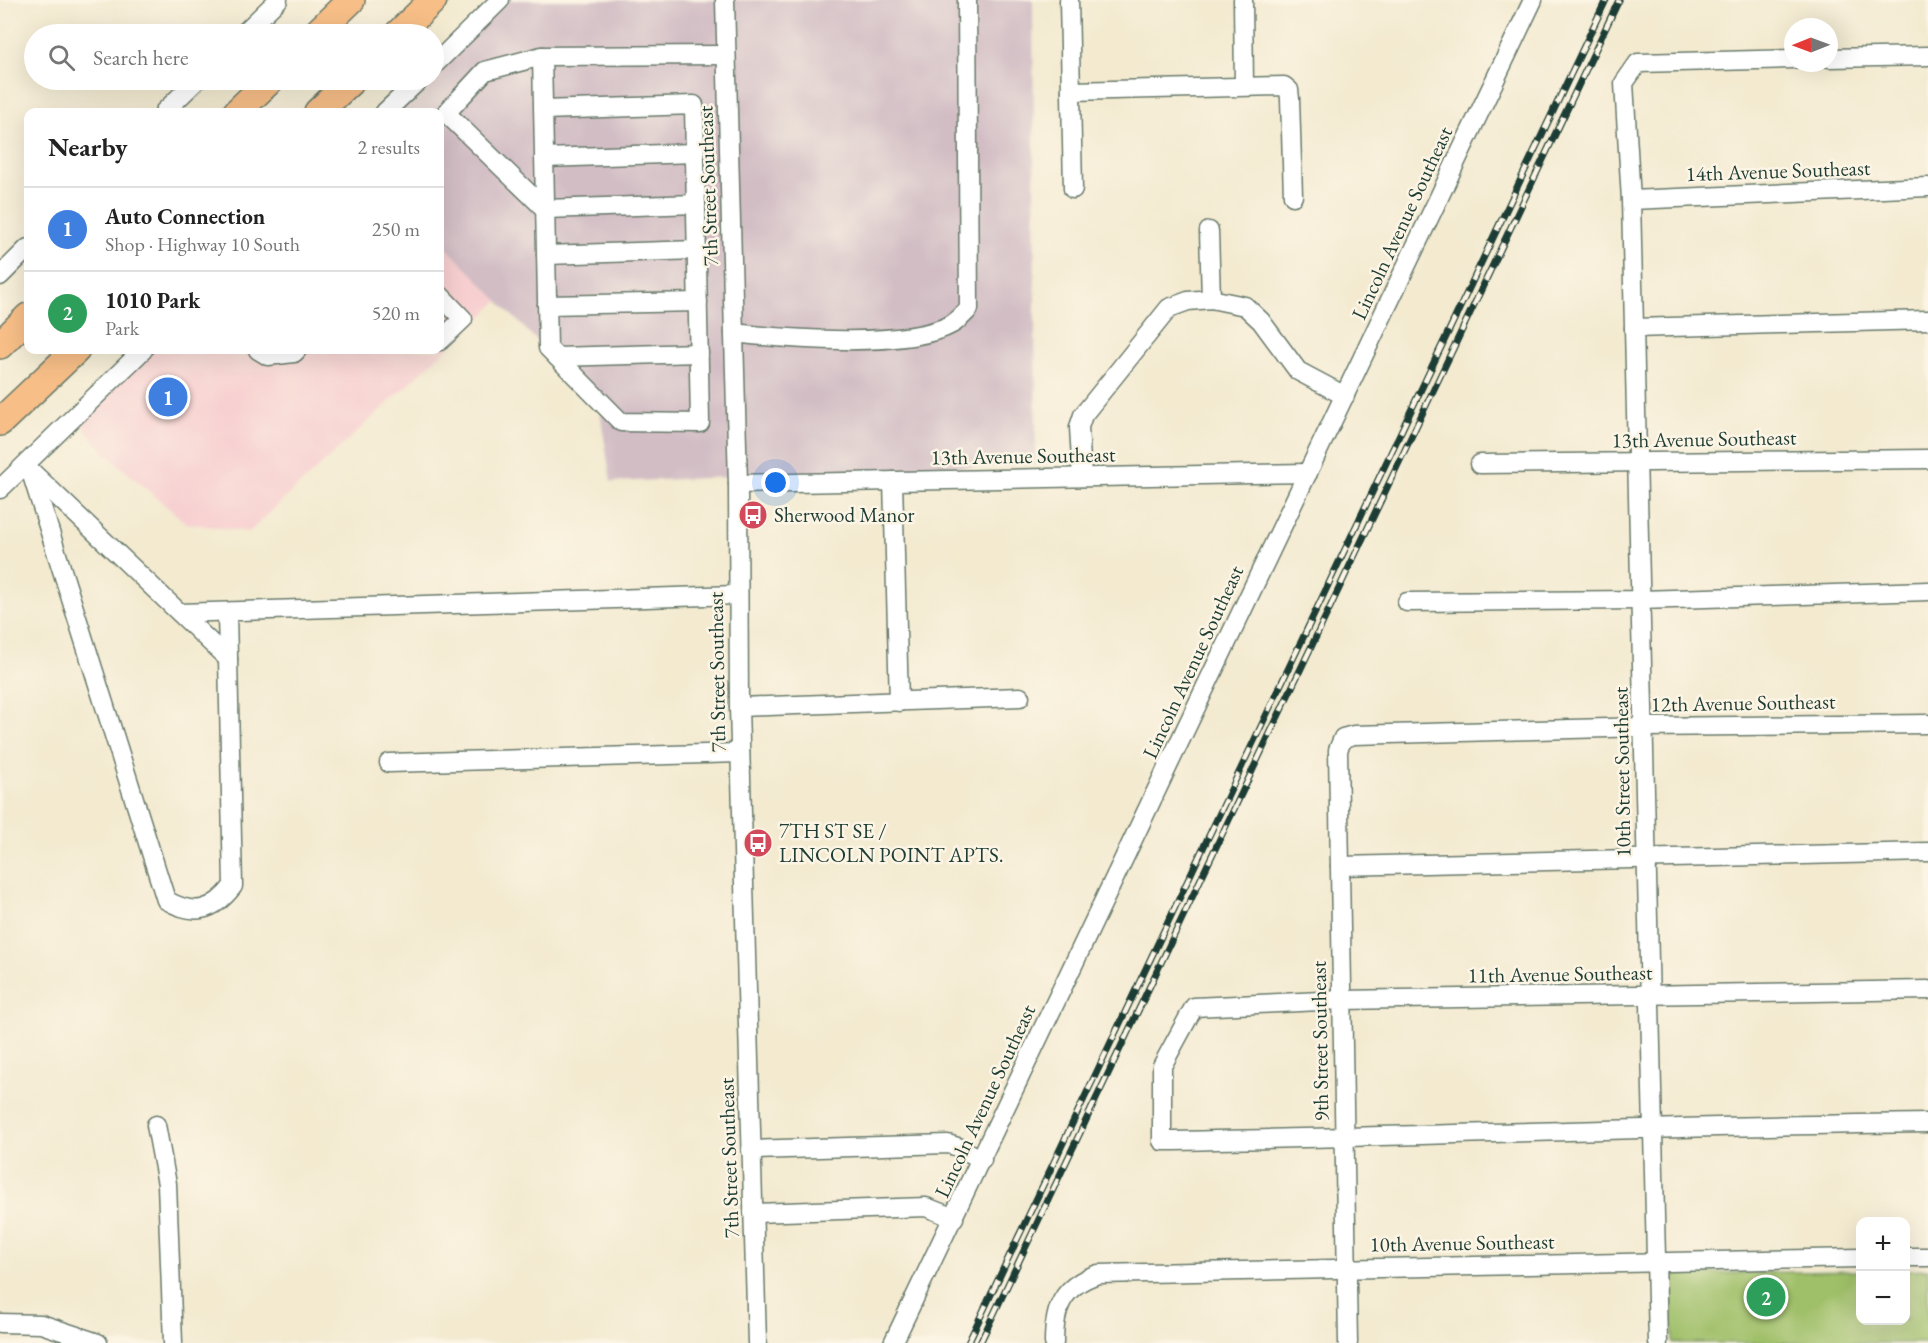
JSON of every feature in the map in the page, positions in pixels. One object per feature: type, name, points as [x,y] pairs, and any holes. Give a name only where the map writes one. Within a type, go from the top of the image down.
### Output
[{"type":"highway","points":[[408,24],[433,0]]},
{"type":"highway","points":[[326,24],[346,5]]},
{"type":"highway","points":[[241,108],[260,90]]},
{"type":"highway","points":[[322,108],[341,90]]},
{"type":"highway","points":[[0,345],[24,321]]},
{"type":"highway","points":[[0,422],[72,354]]},
{"type":"street","points":[[253,24],[278,0]]},
{"type":"street","points":[[444,55],[500,0]]},
{"type":"street","name":"7th Street Southeast","points":[[725,0],[738,484],[737,595],[740,753],[757,1343]]},
{"type":"street","points":[[734,333],[777,338],[903,339],[952,324],[969,309],[967,0]]},
{"type":"street","points":[[1069,0],[1072,189]]},
{"type":"street","points":[[1243,0],[1244,86]]},
{"type":"street","name":"Lincoln Avenue Southeast","points":[[893,1343],[1533,0]]},
{"type":"street","points":[[696,204],[545,208],[446,113],[485,71],[542,56],[726,55]]},
{"type":"street","points":[[542,56],[543,110],[545,208],[548,348],[621,422],[700,423],[694,105],[543,110]]},
{"type":"street","points":[[1838,58],[1928,56]]},
{"type":"street","name":"10th Street Southeast","points":[[1658,1343],[1634,328],[1624,83],[1638,63],[1784,59]]},
{"type":"street","points":[[1071,91],[1284,86],[1289,90],[1293,196]]},
{"type":"street","points":[[168,108],[187,90]]},
{"type":"street","points":[[389,108],[408,90]]},
{"type":"street","points":[[544,158],[695,153]]},
{"type":"street","name":"14th Avenue Southeast","points":[[1630,200],[1928,187]]},
{"type":"street","points":[[1209,231],[1212,299]]},
{"type":"street","points":[[546,255],[697,250]]},
{"type":"street","points":[[0,276],[24,252]]},
{"type":"street","points":[[444,299],[463,319],[444,337]]},
{"type":"street","points":[[1082,477],[1079,427],[1083,415],[1169,309],[1188,301],[1212,299],[1245,306],[1261,321],[1298,371],[1345,396]]},
{"type":"street","points":[[547,305],[698,302]]},
{"type":"street","points":[[1634,328],[1928,320]]},
{"type":"street","points":[[557,357],[699,353]]},
{"type":"street","points":[[0,489],[29,468],[139,354]]},
{"type":"street","points":[[265,354],[268,356],[285,354]]},
{"type":"street","name":"13th Avenue Southeast","points":[[1480,464],[1928,459]]},
{"type":"street","points":[[29,468],[228,659]]},
{"type":"street","points":[[29,468],[166,900],[182,909],[204,909],[222,901],[233,886],[227,612]]},
{"type":"street","name":"13th Avenue Southeast","points":[[738,484],[1308,473]]},
{"type":"street","points":[[893,481],[899,702]]},
{"type":"street","points":[[1407,602],[1640,600],[1928,591]]},
{"type":"street","points":[[180,613],[737,595]]},
{"type":"street","points":[[739,707],[1020,697]]},
{"type":"street","name":"12th Avenue Southeast","points":[[1342,738],[1354,735],[1644,727],[1928,724]]},
{"type":"street","name":"9th Street Southeast","points":[[1342,738],[1338,750],[1348,1343]]},
{"type":"street","points":[[389,763],[740,753]]},
{"type":"street","points":[[1340,866],[1928,852]]},
{"type":"street","name":"11th Avenue Southeast","points":[[1345,1138],[1162,1141],[1162,1066],[1194,1007],[1342,1000],[1928,990]]},
{"type":"street","points":[[1345,1138],[1653,1126],[1928,1123]]},
{"type":"street","points":[[156,1125],[167,1184],[173,1343]]},
{"type":"street","points":[[751,1150],[948,1144],[961,1148],[982,1160]]},
{"type":"street","points":[[753,1213],[926,1208],[954,1218]]},
{"type":"street","points":[[1910,1257],[1928,1257]]},
{"type":"street","name":"10th Avenue Southeast","points":[[1054,1343],[1054,1323],[1059,1304],[1081,1279],[1098,1274],[1856,1258]]},
{"type":"street","points":[[0,1323],[41,1324],[98,1343]]},
{"type":"shaded area","points":[[508,0],[1033,0],[1036,464],[611,482],[599,405],[444,245],[444,108],[398,108],[417,90],[444,90],[444,63]]},
{"type":"shaded area","points":[[444,245],[498,301],[444,351]]},
{"type":"shaded area","points":[[149,354],[441,354],[249,532],[186,523],[106,454],[79,422]]},
{"type":"green space","points":[[1928,1269],[1928,1343],[1673,1343],[1671,1274],[1856,1271],[1856,1325],[1910,1325],[1910,1270]]},
{"type":"railway","points":[[968,1343],[1606,0]]},
{"type":"railway","points":[[980,1343],[1619,0]]},
{"type":"place","name":"Auto Connection","points":[[168,397]]},
{"type":"place","name":"Sherwood Manor","points":[[753,515]]},
{"type":"place","name":"7TH ST SE / LINCOLN POINT APTS.","points":[[758,843]]},
{"type":"place","name":"1010 Park","points":[[1766,1297]]}]
